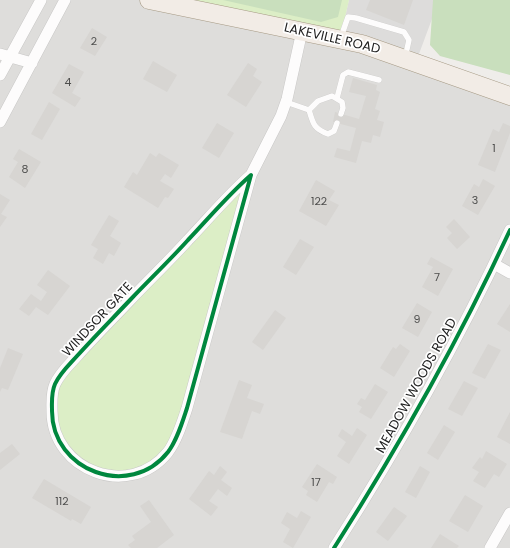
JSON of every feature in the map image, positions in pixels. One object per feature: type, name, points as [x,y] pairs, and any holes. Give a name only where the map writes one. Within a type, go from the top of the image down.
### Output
[{"type":"main road","name":"LAKEVILLE ROAD","points":[[149,0],[362,44],[510,96]]},
{"type":"street","points":[[0,75],[5,55],[41,0]]},
{"type":"street","points":[[0,122],[65,0]]},
{"type":"street","name":"WINDSOR GATE","points":[[251,175],[229,195],[189,240],[90,341],[61,374],[55,385],[52,396],[52,418],[59,441],[71,457],[95,473],[112,476],[127,475],[144,470],[153,466],[173,445],[187,408],[251,175],[273,136],[286,102],[302,31]]},
{"type":"street","points":[[5,55],[32,63]]},
{"type":"street","name":"MEADOW WOODS ROAD","points":[[334,548],[416,410],[494,264],[510,230]]},
{"type":"street","points":[[494,264],[510,273]]},
{"type":"street","points":[[490,548],[510,513]]},
{"type":"lane","points":[[340,39],[348,17],[404,32],[409,40],[405,58]]},
{"type":"lane","points":[[338,98],[343,75],[348,72],[379,80]]},
{"type":"lane","points":[[309,110],[318,101],[325,97],[332,96],[338,98],[342,102],[343,108],[341,114]]},
{"type":"lane","points":[[286,102],[309,110]]},
{"type":"lane","points":[[309,110],[311,118],[318,130],[328,134],[334,131],[337,123]]},
{"type":"shaded area","points":[[0,0],[156,0],[302,30],[510,96],[510,548],[0,548]]},
{"type":"shaded area","points":[[349,0],[439,0],[416,62],[340,39]]},
{"type":"green space","points":[[156,0],[349,0],[340,39]]},
{"type":"green space","points":[[223,0],[342,0],[338,17],[321,22]]},
{"type":"green space","points":[[433,0],[510,0],[510,75],[440,56],[430,45]]},
{"type":"green space","points":[[251,175],[173,445],[144,470],[95,473],[59,441],[55,385]]},
{"type":"building","points":[[370,0],[413,0],[404,25],[366,10]]},
{"type":"building","points":[[92,28],[107,37],[95,56],[80,48]]},
{"type":"building","points":[[153,61],[177,75],[167,92],[143,79]]},
{"type":"building","points":[[248,63],[257,69],[253,76],[262,82],[246,107],[227,95]]},
{"type":"building","points":[[69,64],[84,72],[72,93],[81,98],[75,107],[52,93]]},
{"type":"building","points":[[353,78],[377,85],[376,90],[380,92],[375,109],[380,111],[377,120],[384,122],[380,137],[373,135],[371,143],[362,141],[356,163],[334,157],[337,148],[350,151],[356,128],[333,122],[335,112],[359,119],[366,96],[349,92]]},
{"type":"building","points":[[49,102],[60,109],[42,140],[31,134]]},
{"type":"building","points":[[217,123],[234,133],[219,158],[202,148]]},
{"type":"building","points":[[503,123],[510,126],[510,133],[495,172],[478,165],[493,129],[499,132]]},
{"type":"building","points":[[19,149],[41,162],[25,188],[9,177],[18,162],[13,159]]},
{"type":"building","points":[[150,153],[156,157],[159,153],[179,165],[171,178],[165,174],[160,181],[174,189],[168,198],[165,197],[158,208],[124,187],[133,172],[137,175]]},
{"type":"building","points":[[483,179],[495,186],[478,215],[462,206],[474,184],[479,187]]},
{"type":"building","points":[[316,180],[335,191],[329,200],[339,205],[326,226],[299,211]]},
{"type":"building","points":[[0,194],[10,200],[1,214],[7,217],[0,227]]},
{"type":"building","points":[[109,215],[119,221],[110,236],[121,243],[114,256],[109,253],[103,264],[93,258],[98,249],[91,245]]},
{"type":"building","points":[[454,219],[470,237],[457,249],[447,238],[452,233],[446,227]]},
{"type":"building","points":[[300,239],[314,247],[296,275],[283,267]]},
{"type":"building","points":[[431,257],[453,269],[438,296],[422,287],[433,267],[427,264]]},
{"type":"building","points":[[48,270],[70,286],[48,315],[36,307],[29,316],[19,309],[31,294],[41,301],[47,292],[37,285]]},
{"type":"building","points":[[417,303],[432,312],[418,337],[402,328]]},
{"type":"building","points":[[510,304],[510,332],[497,324]]},
{"type":"building","points":[[275,310],[286,318],[263,350],[252,342]]},
{"type":"building","points":[[400,344],[410,351],[394,377],[380,368],[393,347],[396,349]]},
{"type":"building","points":[[488,344],[501,350],[485,379],[472,373]]},
{"type":"building","points":[[8,348],[23,354],[8,390],[2,388],[0,392],[0,368]]},
{"type":"building","points":[[239,380],[252,385],[247,398],[264,404],[260,414],[252,411],[242,439],[220,432]]},
{"type":"building","points":[[464,381],[478,388],[462,416],[448,409]]},
{"type":"building","points":[[375,384],[388,392],[371,419],[359,412],[362,407],[357,404],[361,398],[365,400]]},
{"type":"building","points":[[510,412],[510,444],[497,437]]},
{"type":"building","points":[[444,425],[455,432],[438,460],[427,453]]},
{"type":"building","points":[[357,428],[367,435],[349,464],[337,456],[346,442],[338,436],[342,429],[352,436]]},
{"type":"building","points":[[12,444],[20,454],[0,470],[0,453]]},
{"type":"building","points":[[486,451],[507,464],[499,477],[494,474],[485,488],[473,481],[479,472],[472,468],[480,457],[482,459]]},
{"type":"building","points":[[317,464],[337,477],[333,484],[329,482],[317,502],[306,495],[308,491],[302,487]]},
{"type":"building","points":[[220,466],[227,472],[221,480],[232,488],[227,496],[218,489],[209,501],[218,507],[211,516],[189,499],[209,471],[214,475]]},
{"type":"building","points":[[420,466],[430,472],[416,498],[405,492]]},
{"type":"building","points":[[44,479],[91,507],[81,524],[72,519],[71,521],[32,498]]},
{"type":"building","points":[[465,495],[483,506],[468,532],[449,521]]},
{"type":"building","points":[[149,500],[174,535],[157,548],[131,548],[128,545],[135,540],[132,536],[151,522],[140,506]]},
{"type":"building","points":[[394,507],[407,516],[388,541],[376,532]]},
{"type":"building","points":[[301,511],[311,517],[293,548],[283,542],[290,529],[281,523],[287,512],[297,518]]},
{"type":"building","points":[[440,534],[459,546],[457,548],[431,548]]},
{"type":"cycle path","points":[[251,175],[187,408],[174,442],[168,452],[152,466],[134,474],[115,476],[96,472],[79,463],[65,449],[55,432],[52,398],[57,380],[97,334],[226,199],[251,175]]},
{"type":"cycle path","points":[[334,548],[405,432],[470,312],[510,230]]}]
